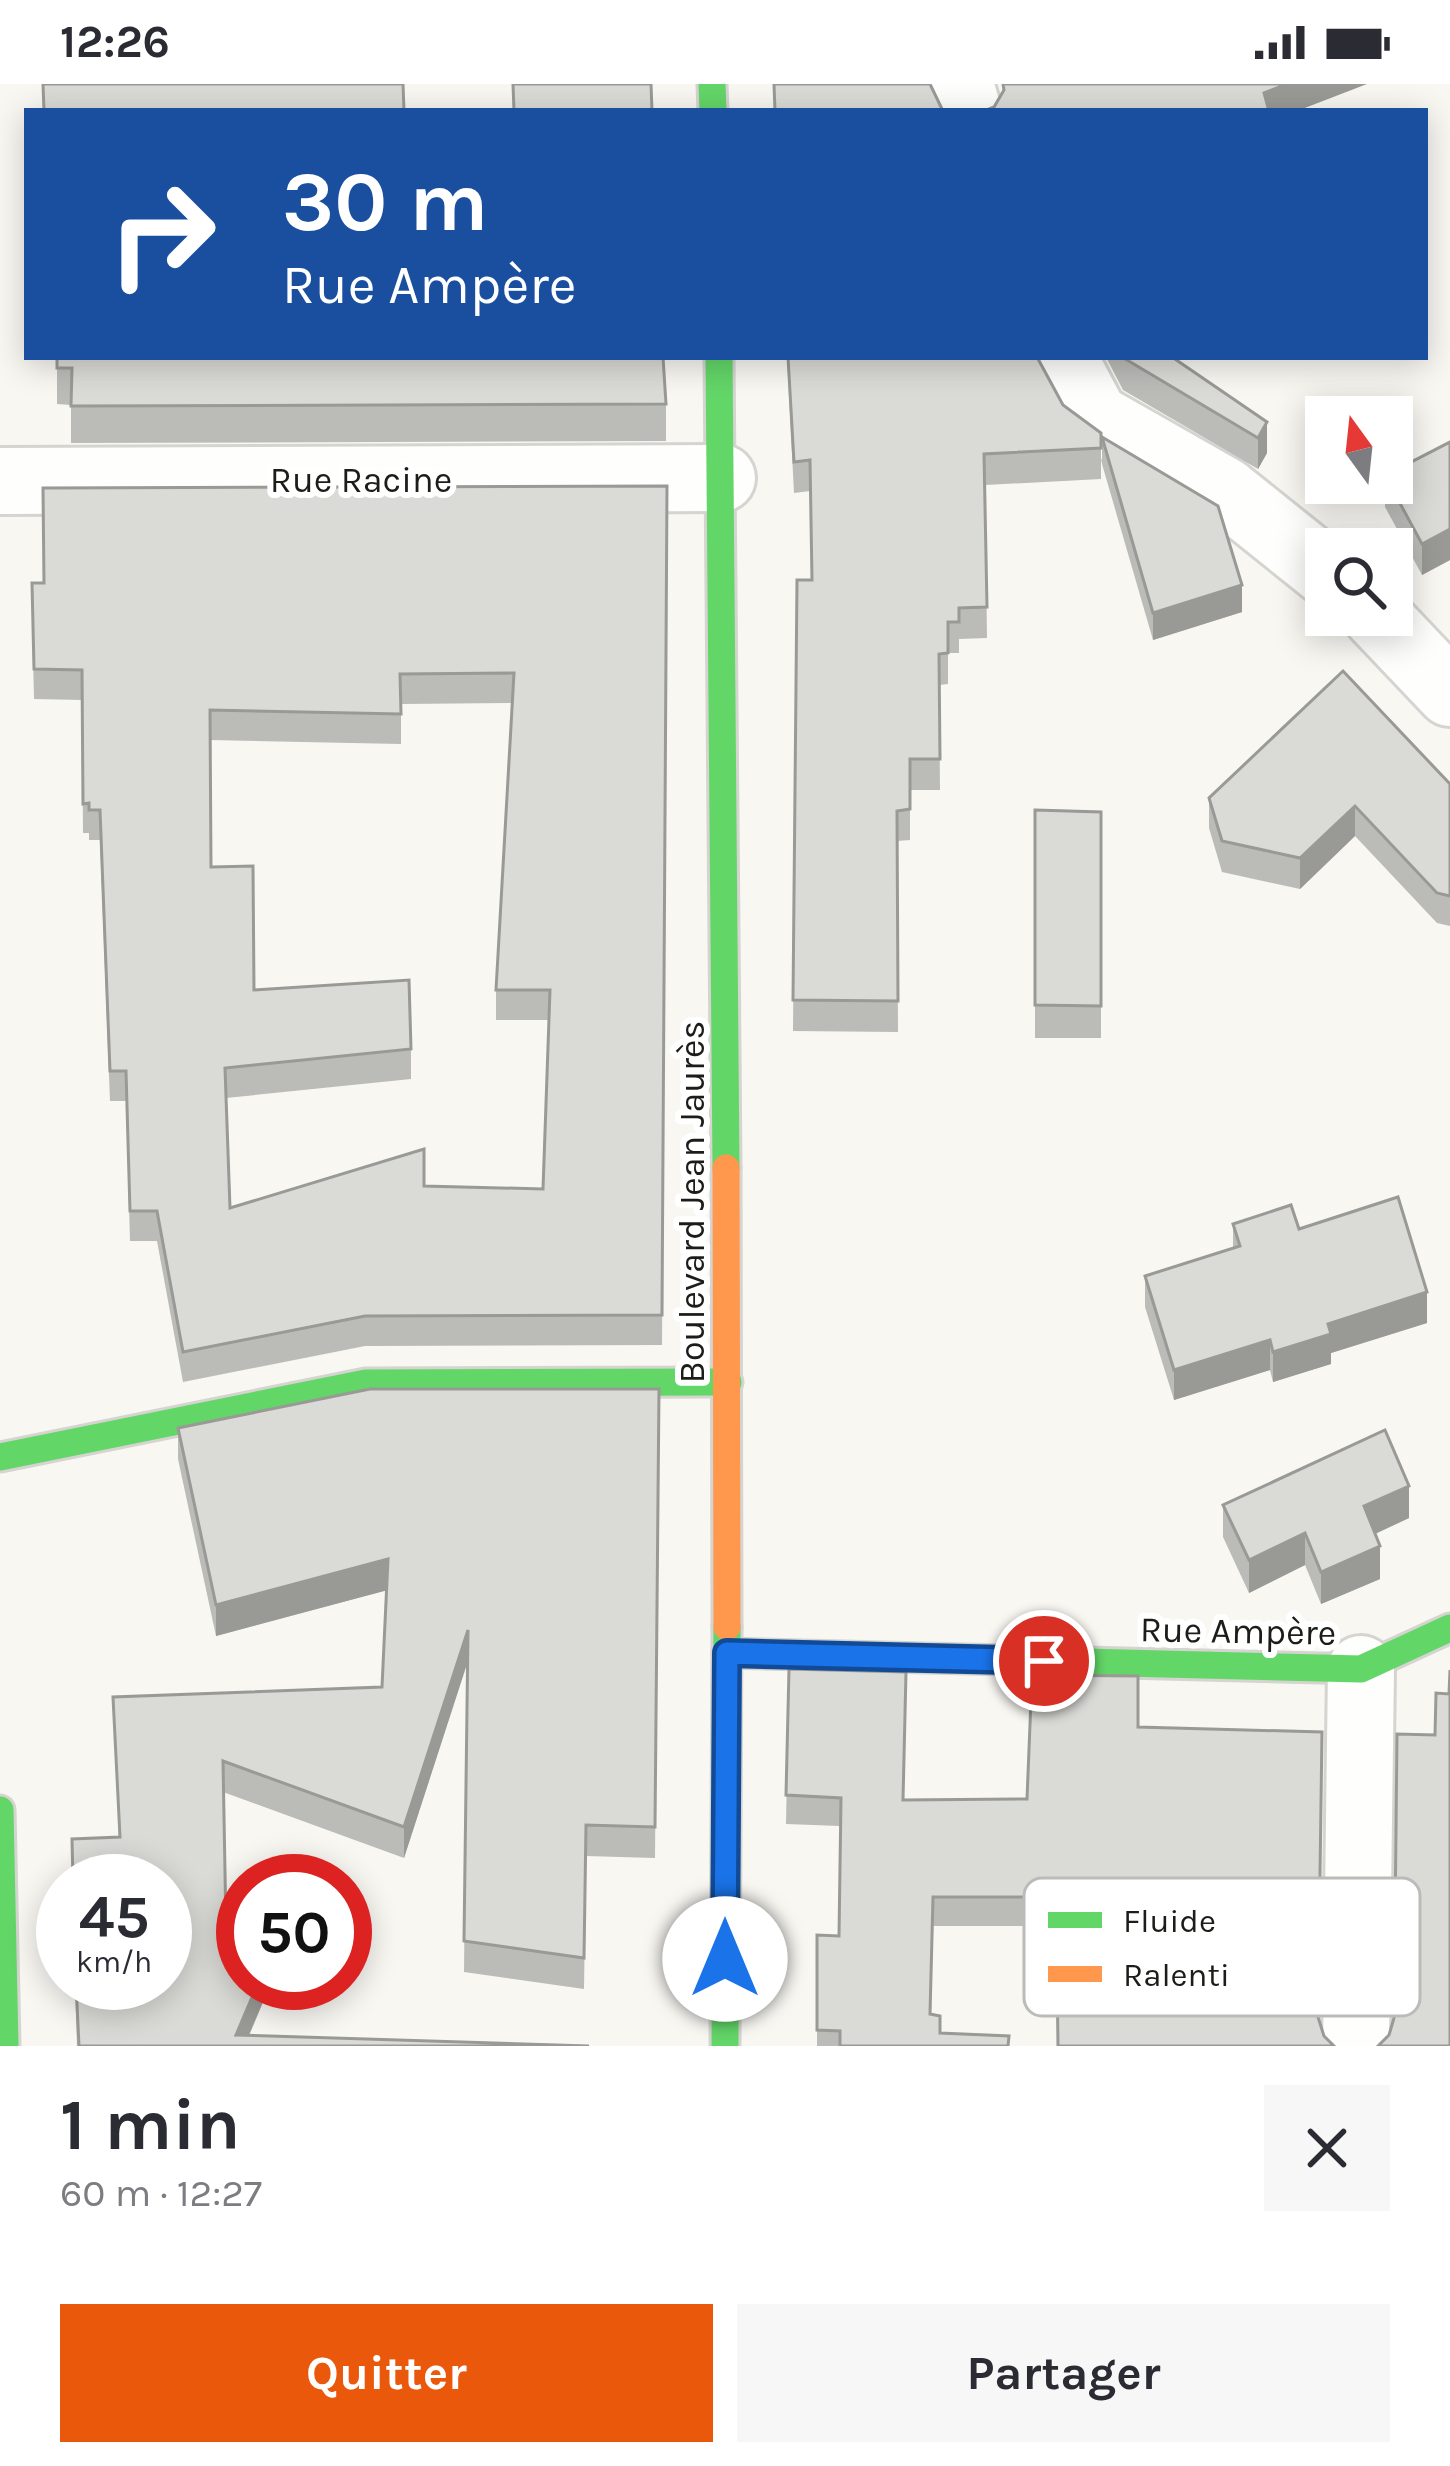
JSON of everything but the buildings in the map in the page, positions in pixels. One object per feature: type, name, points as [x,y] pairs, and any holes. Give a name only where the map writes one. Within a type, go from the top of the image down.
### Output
[{"type":"main road","name":"Boulevard Jean Jaurès","points":[[719,360],[728,1382],[725,2046]]},
{"type":"main road","points":[[0,1457],[366,1383],[728,1382]]},
{"type":"main road","name":"Rue Ampère","points":[[727,1653],[1361,1669],[1450,1628]]},
{"type":"main road","points":[[0,1810],[5,2046]]},
{"type":"street","points":[[1066,360],[1095,417],[1225,491],[1305,555]]},
{"type":"street","name":"Rue Racine","points":[[0,481],[722,478]]},
{"type":"street","points":[[1396,636],[1450,693]]},
{"type":"street","points":[[1358,1878],[1361,1669]]},
{"type":"street","points":[[1356,2016],[1356,2046]]},
{"type":"traffic: fast","points":[[712,84],[713,108]]},
{"type":"traffic: fast","points":[[719,360],[726,1168]]},
{"type":"traffic: fast","points":[[0,1457],[366,1383],[728,1382]]},
{"type":"traffic: fast","points":[[725,2046],[727,1627]]},
{"type":"traffic: fast","points":[[727,1653],[1361,1669],[1450,1628]]},
{"type":"traffic: fast","points":[[0,1810],[5,2046]]},
{"type":"traffic: slow","points":[[726,1168],[727,1627]]},
{"type":"route","points":[[725,1959],[727,1653],[1044,1661]]}]
